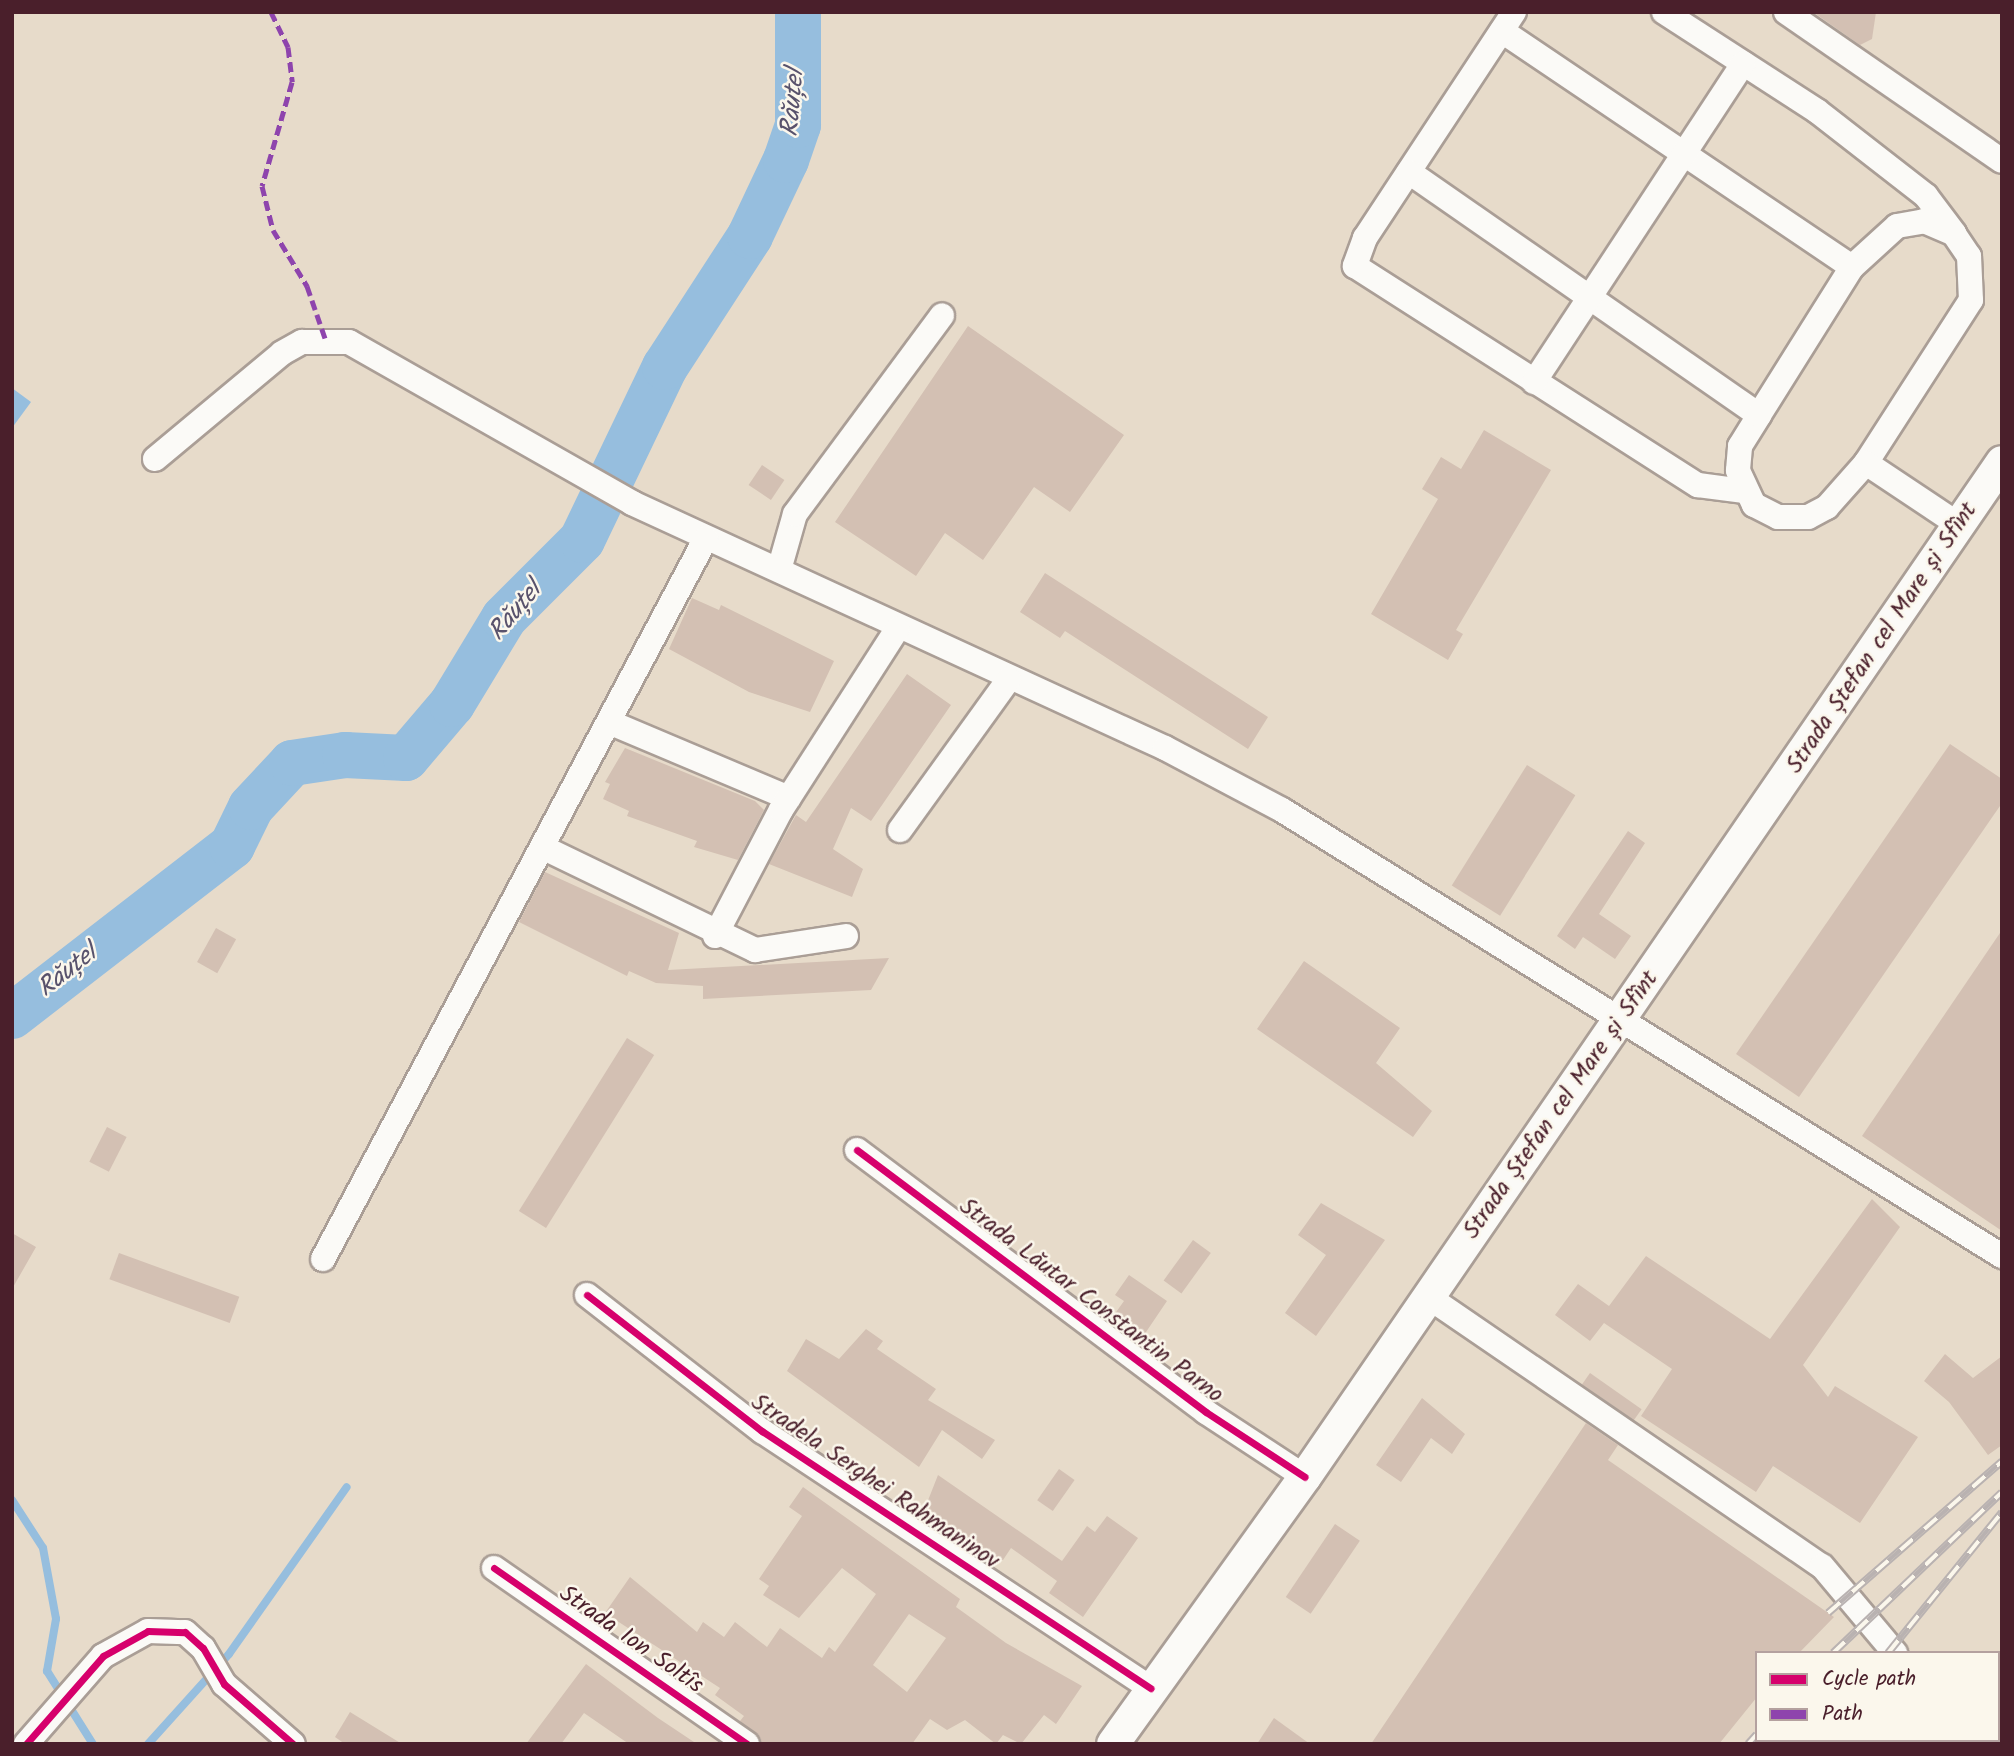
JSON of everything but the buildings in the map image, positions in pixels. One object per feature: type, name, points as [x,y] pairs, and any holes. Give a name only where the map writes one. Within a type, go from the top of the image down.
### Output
[{"type":"main road","name":"Strada Ștefan cel Mare și Sfînt","points":[[1113,1744],[1305,1477],[2002,462]]},
{"type":"street","points":[[1664,12],[1816,111],[1926,197],[1954,234],[1971,264],[1971,300],[1866,463],[1827,508],[1808,517],[1778,517],[1743,491],[1698,485],[1355,266],[1365,238],[1508,22],[1852,267]]},
{"type":"street","points":[[1786,12],[2002,161]]},
{"type":"street","points":[[1534,382],[1743,64]]},
{"type":"street","points":[[1409,172],[1588,300],[1759,415]]},
{"type":"street","points":[[1743,491],[1740,446],[1852,267],[1897,226],[1924,221],[1954,234]]},
{"type":"street","points":[[779,570],[795,514],[942,315]]},
{"type":"street","points":[[155,459],[282,353],[325,338],[349,342],[632,503],[779,570],[897,629],[1165,748],[1282,810],[2002,1256]]},
{"type":"street","points":[[1866,463],[1959,525]]},
{"type":"street","points":[[323,1259],[706,538]]},
{"type":"street","points":[[715,936],[789,798],[897,629]]},
{"type":"street","points":[[900,830],[1009,679]]},
{"type":"street","points":[[609,722],[789,798]]},
{"type":"street","points":[[542,847],[715,936],[755,950],[846,936]]},
{"type":"street","name":"Strada Lăutar Constantin Parno","points":[[857,1150],[1206,1412],[1305,1477]]},
{"type":"street","name":"Stradela Serghei Rahmaninov","points":[[587,1295],[762,1431],[1151,1688]]},
{"type":"street","points":[[1427,1296],[1822,1566],[1893,1651]]},
{"type":"street","name":"Strada Ion Soltîs","points":[[494,1568],[747,1744]]},
{"type":"street","points":[[26,1744],[112,1649],[148,1631],[185,1632],[203,1648],[224,1684],[293,1744]]},
{"type":"water","points":[[12,388],[31,402],[12,428]]},
{"type":"waterway","name":"Răuțel","points":[[12,1016],[232,846],[251,807],[292,763],[345,755],[406,758],[452,704],[504,618],[582,540],[665,367],[750,236],[786,160],[798,125],[798,12]]},
{"type":"waterway","points":[[148,1744],[229,1654],[347,1487]]},
{"type":"waterway","points":[[12,1500],[43,1548],[56,1619],[47,1671],[93,1744]]},
{"type":"railway","points":[[1828,1613],[2002,1461]]},
{"type":"railway","points":[[1835,1651],[2002,1492]]},
{"type":"railway","points":[[1890,1651],[2002,1512]]},
{"type":"railway","points":[[1748,1744],[1755,1736]]},
{"type":"marked path","points":[[271,12],[288,47],[292,82],[262,186],[273,230],[307,286],[325,338]]},
{"type":"cycle path","points":[[857,1150],[1206,1412],[1305,1477]]},
{"type":"cycle path","points":[[587,1295],[762,1431],[1151,1688]]},
{"type":"cycle path","points":[[494,1568],[747,1744]]},
{"type":"cycle path","points":[[26,1744],[103,1656],[148,1631],[185,1632],[203,1648],[224,1684],[293,1744]]}]
